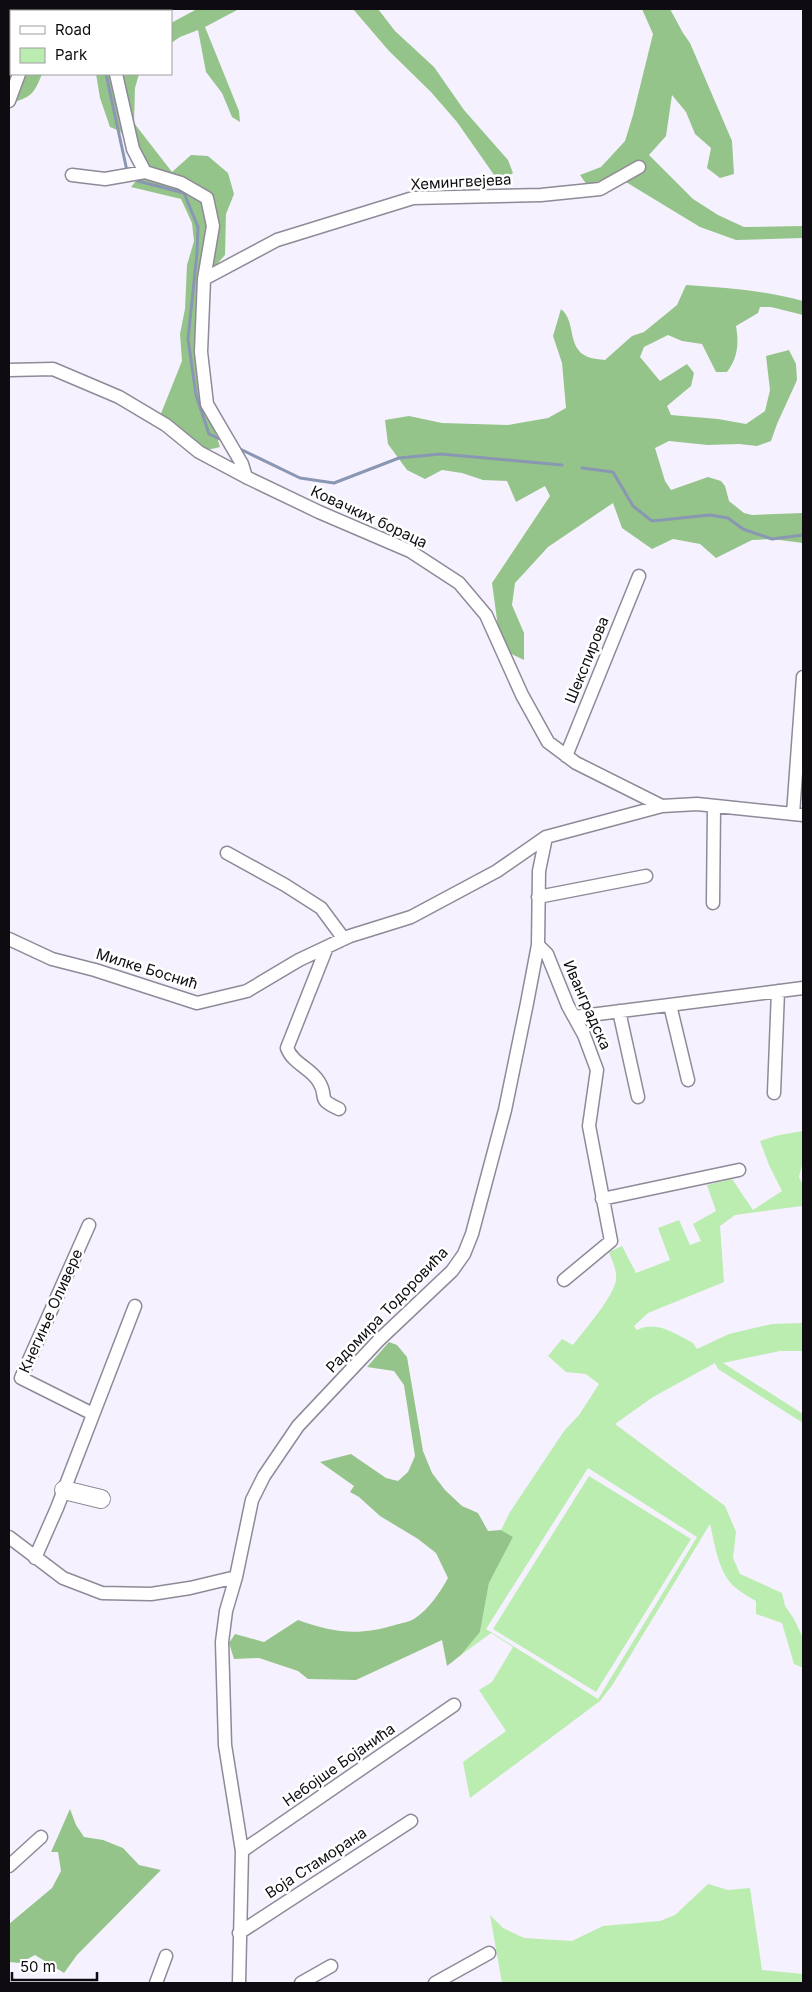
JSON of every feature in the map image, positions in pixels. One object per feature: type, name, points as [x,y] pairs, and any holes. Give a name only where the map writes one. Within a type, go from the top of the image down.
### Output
[{"type":"street","points":[[9,101],[19,75]]},
{"type":"street","points":[[116,75],[133,149],[145,172]]},
{"type":"street","name":"Хемингвејева","points":[[204,279],[277,240],[413,198],[541,194],[600,189],[639,167]]},
{"type":"street","points":[[72,175],[105,179],[145,172],[181,183],[207,198],[213,226],[204,279],[201,352],[207,404],[242,464],[246,477]]},
{"type":"street","name":"Ковачких бораца","points":[[9,370],[53,369],[119,397],[166,426],[199,452],[319,512],[410,551],[459,583],[486,615],[522,694],[548,742],[566,756],[662,806]]},
{"type":"street","name":"Шекспирова","points":[[566,756],[639,576]]},
{"type":"street","points":[[798,814],[803,677]]},
{"type":"street","name":"Ковачких бораца","points":[[546,837],[662,806],[697,804],[798,814]]},
{"type":"street","points":[[713,903],[714,806]]},
{"type":"street","name":"Радомира Тодоровића","points":[[239,1983],[242,1851],[225,1745],[222,1642],[226,1611],[236,1577],[252,1500],[264,1476],[298,1426],[379,1340],[452,1271],[464,1254],[472,1234],[505,1110],[538,946],[539,871],[546,837]]},
{"type":"street","name":"Милке Боснић","points":[[9,939],[52,959],[95,970],[197,1003],[247,991],[299,960],[344,939],[411,917],[497,871],[546,837]]},
{"type":"street","points":[[227,853],[321,908],[344,939]]},
{"type":"street","points":[[538,897],[646,876]]},
{"type":"street","name":"Иванградска","points":[[538,946],[547,954],[568,1006],[584,1035],[598,1070],[588,1126],[611,1241],[564,1280]]},
{"type":"street","points":[[327,947],[287,1048],[290,1056],[320,1082],[323,1098],[327,1103],[339,1109]]},
{"type":"street","points":[[574,1017],[803,988]]},
{"type":"street","points":[[774,1093],[778,991]]},
{"type":"street","points":[[670,1005],[688,1080]]},
{"type":"street","points":[[619,1012],[638,1097]]},
{"type":"street","points":[[602,1199],[740,1170]]},
{"type":"street","name":"Кнегиње Оливере","points":[[89,1225],[21,1378],[93,1414]]},
{"type":"street","points":[[35,1558],[64,1490],[135,1306]]},
{"type":"street","points":[[64,1490],[101,1499]]},
{"type":"street","points":[[9,1537],[63,1578],[102,1593],[151,1594],[190,1588],[236,1577]]},
{"type":"street","name":"Небојше Бојанића","points":[[242,1851],[454,1705]]},
{"type":"street","name":"Воја Стаморана","points":[[239,1933],[411,1821]]},
{"type":"street","points":[[9,1866],[41,1838]]},
{"type":"street","points":[[435,1983],[489,1953]]},
{"type":"street","points":[[156,1983],[166,1956]]},
{"type":"street","points":[[301,1983],[331,1966]]},
{"type":"green space","points":[[9,9],[66,9],[10,10],[9,32]]},
{"type":"green space","points":[[197,9],[239,9],[205,27],[239,111],[240,122],[232,117],[222,93],[206,72],[198,30],[172,42],[172,22]]},
{"type":"green space","points":[[353,9],[378,9],[395,31],[434,67],[464,110],[508,160],[513,173],[499,182],[457,122],[431,92],[389,51]]},
{"type":"green space","points":[[642,9],[670,9],[690,43],[732,141],[734,174],[720,178],[707,168],[711,148],[695,134],[686,112],[672,95],[666,136],[649,155],[693,199],[718,215],[744,227],[803,226],[803,238],[736,240],[700,227],[616,176],[587,185],[580,175],[601,167],[625,141],[653,34]]},
{"type":"green space","points":[[10,69],[10,75],[42,75],[31,94],[9,103]]},
{"type":"green space","points":[[96,75],[139,75],[135,88],[134,123],[172,172],[191,155],[208,156],[228,173],[234,194],[226,214],[225,255],[204,279],[207,404],[220,447],[199,452],[158,421],[182,361],[180,334],[185,309],[187,265],[194,241],[192,223],[181,199],[131,187],[144,171],[120,131],[110,127],[100,98]]},
{"type":"green space","points":[[686,285],[731,288],[788,297],[803,301],[803,315],[771,307],[760,307],[758,313],[736,326],[737,350],[731,367],[727,372],[716,372],[702,344],[682,341],[668,335],[644,347],[640,357],[660,381],[687,364],[694,373],[691,386],[667,406],[671,415],[718,419],[746,424],[765,411],[770,390],[766,356],[789,350],[796,364],[797,380],[771,441],[757,446],[739,444],[708,445],[669,441],[655,448],[665,481],[671,490],[708,477],[721,481],[725,486],[729,501],[744,513],[752,515],[803,513],[803,543],[772,539],[752,540],[716,558],[700,544],[673,539],[652,549],[622,528],[613,503],[548,547],[515,583],[512,605],[524,633],[524,660],[501,649],[492,583],[550,496],[545,486],[516,502],[507,481],[483,480],[462,473],[442,470],[425,479],[407,470],[388,444],[385,420],[409,416],[442,423],[508,425],[548,418],[566,408],[562,363],[553,336],[561,309],[566,314],[574,341],[581,353],[590,358],[605,360],[632,336],[644,332],[677,305]]},
{"type":"green space","points":[[803,1131],[803,1160],[799,1177],[803,1185],[803,1208],[802,1206],[735,1215],[720,1226],[724,1282],[648,1313],[634,1326],[637,1330],[644,1327],[666,1329],[693,1343],[697,1349],[729,1334],[772,1324],[803,1323],[803,1351],[780,1351],[723,1363],[803,1414],[803,1423],[718,1369],[715,1363],[653,1397],[615,1424],[725,1506],[736,1532],[733,1558],[740,1574],[782,1593],[785,1606],[803,1638],[803,1668],[794,1664],[782,1623],[756,1614],[756,1601],[736,1588],[725,1575],[718,1558],[710,1524],[613,1684],[600,1701],[470,1798],[463,1762],[506,1731],[479,1690],[492,1682],[513,1647],[491,1633],[461,1655],[480,1632],[489,1583],[513,1537],[501,1530],[510,1512],[564,1431],[579,1415],[599,1384],[586,1374],[566,1372],[548,1356],[562,1339],[573,1345],[611,1294],[615,1286],[616,1275],[609,1252],[622,1246],[636,1273],[670,1260],[658,1228],[679,1220],[690,1245],[701,1241],[693,1224],[716,1211],[707,1185],[732,1179],[753,1210],[782,1191],[760,1141],[779,1135]],"holes":[[[588,1468],[697,1537],[598,1699],[486,1629]]]},
{"type":"green space","points":[[389,1342],[397,1345],[407,1357],[423,1451],[432,1473],[445,1490],[462,1506],[478,1513],[488,1531],[501,1530],[513,1537],[489,1583],[480,1632],[461,1655],[447,1666],[442,1640],[356,1680],[308,1679],[298,1671],[259,1658],[234,1659],[229,1643],[235,1634],[264,1642],[298,1620],[323,1628],[346,1632],[370,1631],[410,1621],[429,1606],[448,1578],[436,1553],[418,1539],[380,1516],[359,1497],[350,1492],[354,1486],[320,1462],[351,1454],[386,1478],[398,1481],[408,1472],[415,1456],[404,1385],[394,1371],[367,1367]]},
{"type":"green space","points":[[589,1476],[691,1539],[596,1692],[493,1629]]},
{"type":"green space","points":[[70,1809],[76,1825],[84,1837],[103,1840],[123,1848],[139,1865],[161,1870],[77,1955],[64,1973],[35,1955],[20,1963],[9,1962],[9,1924],[52,1888],[61,1871],[58,1852],[51,1852]]},
{"type":"green space","points":[[708,1884],[728,1890],[750,1888],[762,1970],[803,1974],[803,1983],[502,1983],[490,1915],[503,1928],[524,1938],[572,1941],[603,1926],[660,1921],[675,1915]]},
{"type":"waterway","points":[[106,75],[127,171]]},
{"type":"waterway","points":[[135,178],[138,181],[184,193],[198,227],[188,339],[196,395],[209,434],[224,441]]},
{"type":"waterway","points":[[238,448],[300,478],[334,483],[399,458],[441,454],[562,465]]},
{"type":"waterway","points":[[582,468],[613,472],[633,506],[652,521],[710,515],[728,518],[743,529],[772,539],[803,535]]}]
